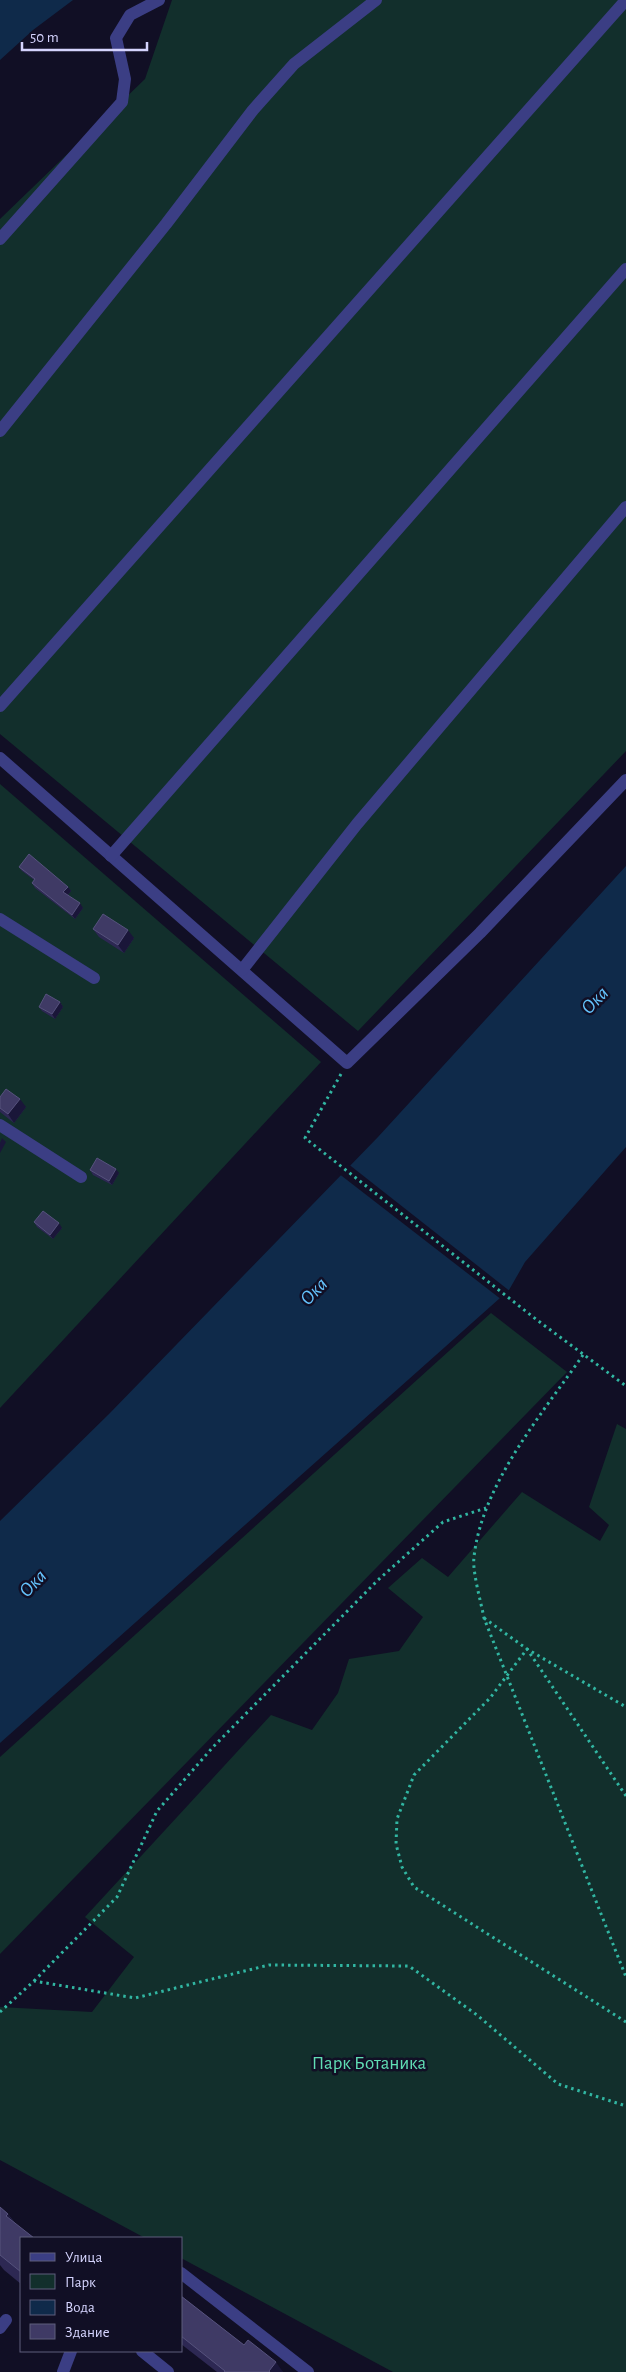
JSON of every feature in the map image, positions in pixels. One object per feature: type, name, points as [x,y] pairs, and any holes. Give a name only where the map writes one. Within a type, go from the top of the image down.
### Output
[{"type":"street","points":[[0,239],[122,102],[126,79],[116,38],[130,15],[159,0]]},
{"type":"street","points":[[0,431],[276,84],[294,64],[376,0]]},
{"type":"street","points":[[0,706],[626,0]]},
{"type":"street","points":[[111,856],[626,269]]},
{"type":"street","points":[[242,970],[357,824],[626,507]]},
{"type":"street","points":[[0,758],[347,1063],[480,933],[626,780]]},
{"type":"street","points":[[0,919],[94,978]]},
{"type":"street","points":[[0,1125],[81,1177]]},
{"type":"street","points":[[182,2274],[308,2372]]},
{"type":"street","points":[[63,2372],[71,2352]]},
{"type":"street","points":[[143,2352],[168,2372]]},
{"type":"path","points":[[347,1063],[305,1138],[537,1320],[626,1386]]},
{"type":"path","points":[[583,1355],[510,1461],[486,1507],[474,1559],[484,1618],[626,1976]]},
{"type":"path","points":[[0,2012],[34,1982],[117,1897],[158,1811],[213,1747],[378,1580],[444,1522],[486,1507]]},
{"type":"path","points":[[484,1618],[527,1649],[626,1706]]},
{"type":"path","points":[[527,1649],[490,1698],[414,1775],[397,1819],[396,1844],[402,1867],[414,1887],[626,2022]]},
{"type":"path","points":[[527,1649],[626,1796]]},
{"type":"path","points":[[34,1982],[135,1998],[270,1965],[409,1966],[477,2015],[558,2084],[626,2106]]},
{"type":"green space","points":[[172,0],[626,0],[626,751],[358,1031],[0,734],[0,219],[145,79]]},
{"type":"green space","points":[[0,784],[321,1062],[0,1408]]},
{"type":"green space","points":[[491,1313],[567,1372],[0,1954],[0,1757]]},
{"type":"green space","name":"Парк Ботаника","points":[[617,1424],[626,1429],[626,2372],[393,2372],[182,2259],[182,2237],[143,2237],[0,2160],[0,2007],[92,2012],[134,1957],[85,1917],[271,1715],[312,1730],[338,1693],[349,1659],[399,1651],[423,1617],[388,1588],[422,1558],[448,1577],[522,1492],[600,1541],[609,1525],[589,1507]]},
{"type":"water","points":[[0,0],[73,0],[33,30],[0,60]]},
{"type":"water","name":"Ока","points":[[626,866],[626,1147],[525,1262],[509,1290],[0,1743],[0,1521],[110,1413],[378,1137]]},
{"type":"pier","points":[[347,1163],[511,1292],[502,1300],[338,1173]]},
{"type":"building","points":[[29,854],[68,887],[63,892],[80,903],[72,915],[32,883],[35,879],[19,867]]},
{"type":"building","points":[[103,914],[128,930],[118,945],[93,929]]},
{"type":"building","points":[[46,994],[60,1002],[52,1014],[39,1007]]},
{"type":"building","points":[[6,1089],[20,1099],[8,1114],[0,1108],[0,1097]]},
{"type":"building","points":[[97,1158],[116,1169],[109,1181],[90,1170]]},
{"type":"building","points":[[43,1211],[59,1223],[50,1235],[34,1222]]},
{"type":"building","points":[[0,2207],[8,2214],[6,2216],[33,2237],[20,2237],[20,2271],[0,2255]]},
{"type":"building","points":[[182,2297],[244,2345],[248,2340],[276,2362],[270,2372],[225,2371],[182,2337]]}]
